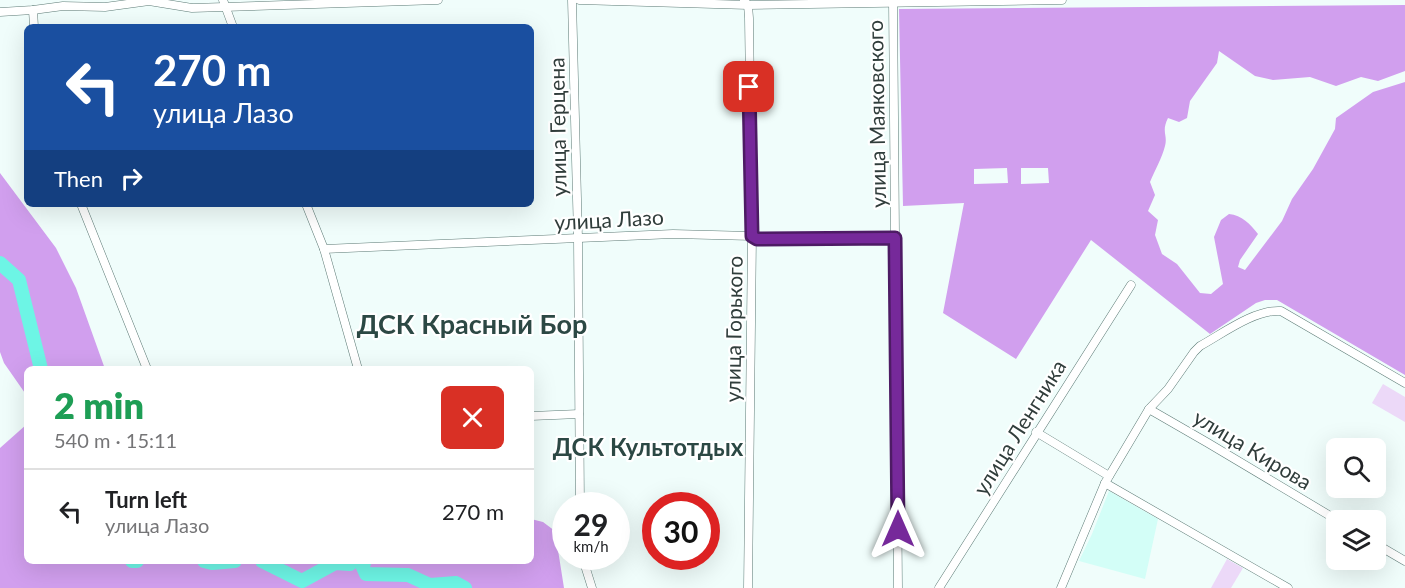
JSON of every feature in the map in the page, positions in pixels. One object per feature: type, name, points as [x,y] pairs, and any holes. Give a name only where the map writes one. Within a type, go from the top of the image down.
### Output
[{"type":"street","points":[[0,12],[63,6],[105,7],[149,1],[192,8],[224,4],[438,0]]},
{"type":"street","name":"улица Герцена","points":[[572,0],[578,238],[580,492]]},
{"type":"street","points":[[579,0],[746,3],[1062,0]]},
{"type":"street","name":"улица Маяковского","points":[[893,1],[898,588]]},
{"type":"street","name":"улица Горького","points":[[746,3],[752,236],[748,588]]},
{"type":"street","points":[[224,4],[232,24]]},
{"type":"street","points":[[33,10],[34,24]]},
{"type":"street","points":[[82,207],[146,366]]},
{"type":"street","points":[[307,207],[324,249],[357,366]]},
{"type":"street","name":"улица Лазо","points":[[324,249],[673,234],[752,236],[757,239],[895,238]]},
{"type":"street","name":"улица Ленгника","points":[[939,588],[1131,285]]},
{"type":"street","points":[[1061,588],[1107,479],[1149,409],[1168,389],[1200,346],[1255,315],[1266,311],[1281,311],[1405,383]]},
{"type":"street","name":"улица Кирова","points":[[1149,409],[1326,513]]},
{"type":"street","points":[[534,416],[579,414]]},
{"type":"street","points":[[1036,432],[1107,479],[1288,588]]},
{"type":"street","points":[[1386,550],[1405,561]]},
{"type":"street","points":[[586,570],[592,588]]},
{"type":"shaded area","points":[[1405,5],[1405,71],[1378,81],[1361,77],[1336,86],[1310,77],[1273,80],[1255,76],[1219,51],[1217,63],[1190,101],[1187,118],[1179,122],[1168,118],[1165,127],[1165,146],[1150,182],[1155,195],[1148,211],[1158,220],[1155,235],[1162,254],[1177,264],[1200,293],[1211,294],[1223,284],[1214,237],[1221,220],[1229,214],[1238,216],[1258,234],[1240,260],[1238,267],[1245,270],[1282,221],[1292,199],[1313,169],[1335,129],[1336,118],[1373,92],[1405,82],[1405,375],[1277,300],[1256,303],[1210,334],[1091,240],[1016,359],[943,313],[964,203],[903,206],[899,9]],"holes":[[[1007,168],[1008,183],[974,184],[974,169]],[[1021,168],[1048,168],[1049,183],[1021,184]]]},
{"type":"shaded area","points":[[0,173],[56,248],[76,288],[104,366],[24,366],[24,392],[4,363],[0,352]]},
{"type":"shaded area","points":[[1383,384],[1405,397],[1405,422],[1372,403]]},
{"type":"shaded area","points":[[24,427],[24,564],[534,564],[534,520],[543,522],[552,529],[552,570],[561,570],[564,588],[0,588],[0,448]]},
{"type":"shaded area","points":[[1109,491],[1158,519],[1145,579],[1079,561]]},
{"type":"shaded area","points":[[1227,559],[1243,568],[1231,588],[1211,588]]},
{"type":"waterway","points":[[0,263],[19,280],[40,366]]},
{"type":"waterway","points":[[268,564],[302,581],[333,564]]},
{"type":"waterway","points":[[363,564],[366,574],[408,575],[430,585],[456,583],[465,588]]},
{"type":"district","name":"ДСК Красный Бор","points":[[472,323]]},
{"type":"district","name":"ДСК Культотдых","points":[[648,446]]},
{"type":"route","points":[[749,87],[752,236],[757,239],[895,238],[898,529]]}]
